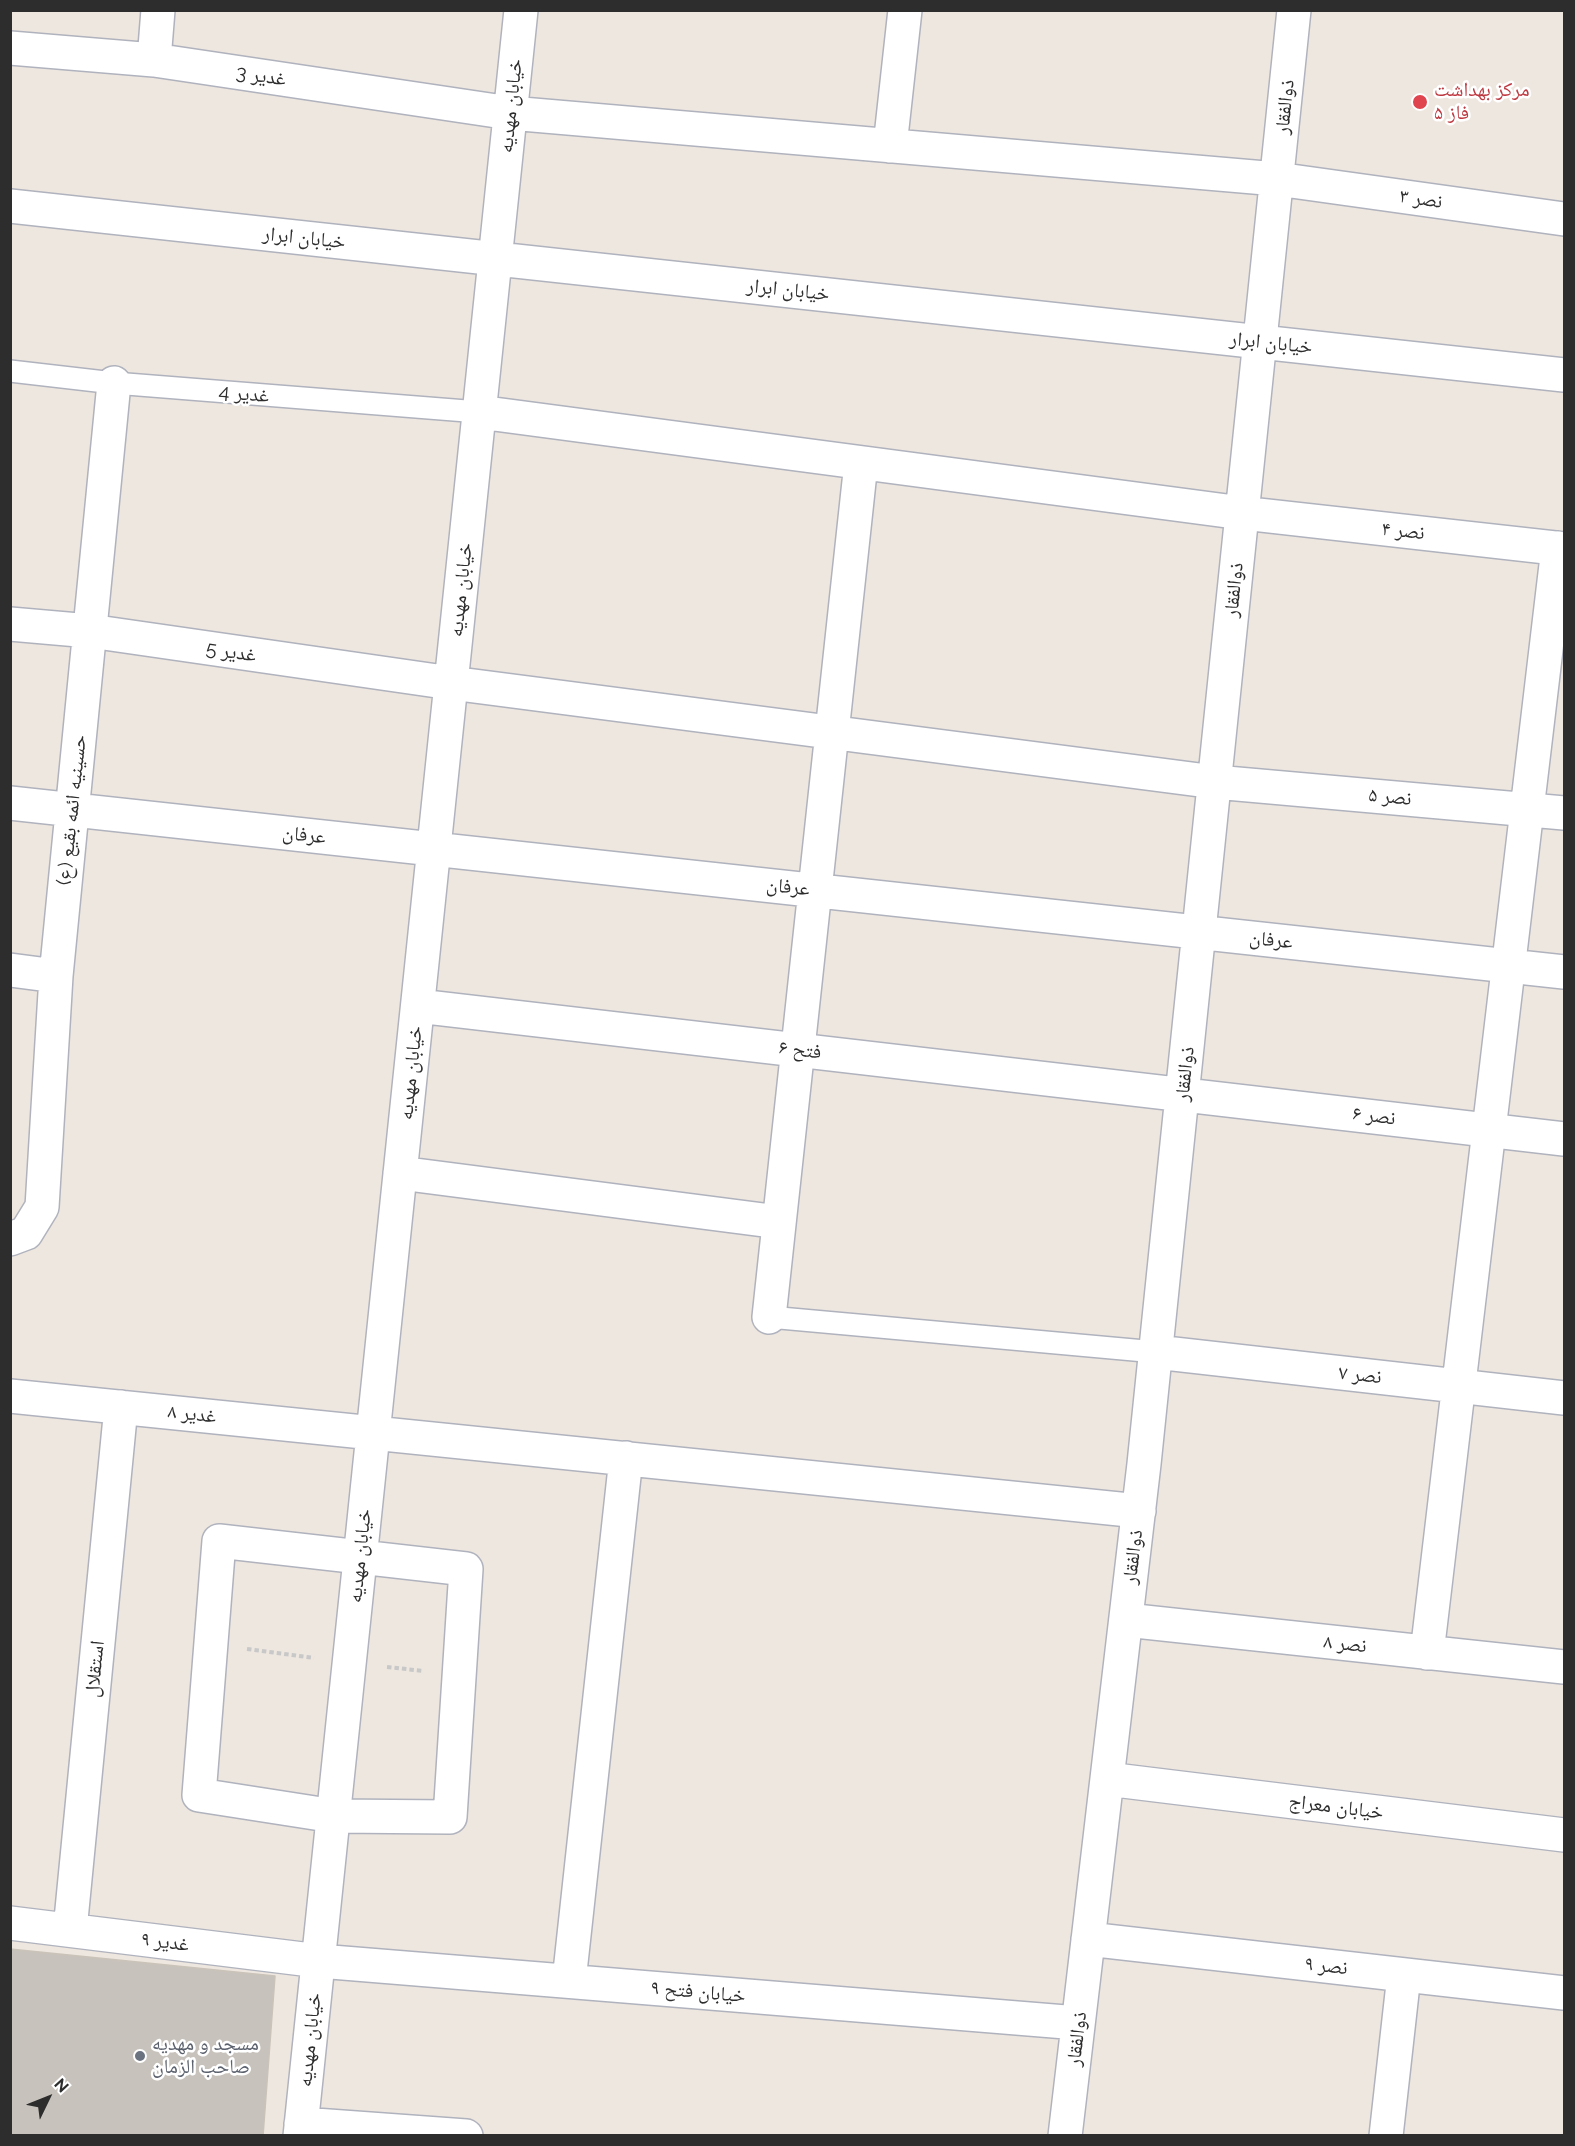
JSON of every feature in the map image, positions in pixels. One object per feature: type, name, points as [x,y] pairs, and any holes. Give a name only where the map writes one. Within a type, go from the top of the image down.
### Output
[{"type":"street","points":[[154,60],[158,10]]},
{"type":"street","name":"خیابان مهدیه","points":[[301,2130],[521,10]]},
{"type":"street","points":[[890,146],[905,10]]},
{"type":"street","name":"ذوالفقار","points":[[1065,2136],[1139,1510],[1294,10]]},
{"type":"street","name":"غدیر 3","points":[[10,48],[154,60],[510,113],[890,146]]},
{"type":"street","name":"نصر ۳","points":[[890,146],[1277,179],[1564,219]]},
{"type":"street","name":"خیابان ابرار","points":[[10,206],[1564,375]]},
{"type":"street","name":"حسینیه ائمه بقیع (ع)","points":[[18,1236],[42,1207],[56,976],[114,383]]},
{"type":"street","name":"نصر ۴","points":[[479,412],[1242,513],[1561,548]]},
{"type":"street","points":[[769,1317],[861,463]]},
{"type":"street","points":[[1427,1653],[1527,809],[1561,548]]},
{"type":"street","name":"غدیر 5","points":[[10,624],[90,631],[451,683],[832,733]]},
{"type":"street","name":"نصر ۵","points":[[832,733],[1215,782],[1564,813]]},
{"type":"street","name":"عرفان","points":[[10,803],[1564,972]]},
{"type":"street","points":[[10,970],[56,976]]},
{"type":"street","name":"فتح ۶","points":[[418,1006],[1183,1094]]},
{"type":"street","name":"نصر ۶","points":[[1183,1094],[1564,1139]]},
{"type":"street","points":[[400,1173],[779,1222]]},
{"type":"street","name":"نصر ۷","points":[[1156,1352],[1564,1398]]},
{"type":"street","name":"غدیر ۸","points":[[10,1396],[1139,1510]]},
{"type":"street","name":"استقلال","points":[[70,1930],[121,1407]]},
{"type":"street","points":[[569,1981],[626,1458]]},
{"type":"street","points":[[219,1541],[360,1557],[466,1569],[450,1817],[334,1816],[199,1795],[219,1541]]},
{"type":"street","name":"نصر ۸","points":[[1126,1620],[1564,1667]]},
{"type":"street","name":"خیابان معراج","points":[[1107,1779],[1564,1835]]},
{"type":"street","name":"غدیر ۹","points":[[10,1923],[319,1961]]},
{"type":"street","name":"نصر ۹","points":[[1088,1939],[1564,1993]]},
{"type":"street","name":"خیابان فتح ۹","points":[[319,1961],[1078,2023]]},
{"type":"street","points":[[1386,2136],[1404,1975]]},
{"type":"street","points":[[301,2130],[466,2136]]},
{"type":"lane","name":"غدیر 4","points":[[10,371],[114,383],[479,412]]},
{"type":"lane","points":[[769,1317],[1156,1352]]},
{"type":"building","name":"مسجد و مهدیه صاحب الزمان","points":[[10,1949],[275,1976],[263,2136],[10,2136]]},
{"type":"place","name":"مرکز بهداشت فاز ۵","points":[[1420,102]]},
{"type":"place","name":"مسجد و مهدیه صاحب الزمان","points":[[140,2056]]}]
